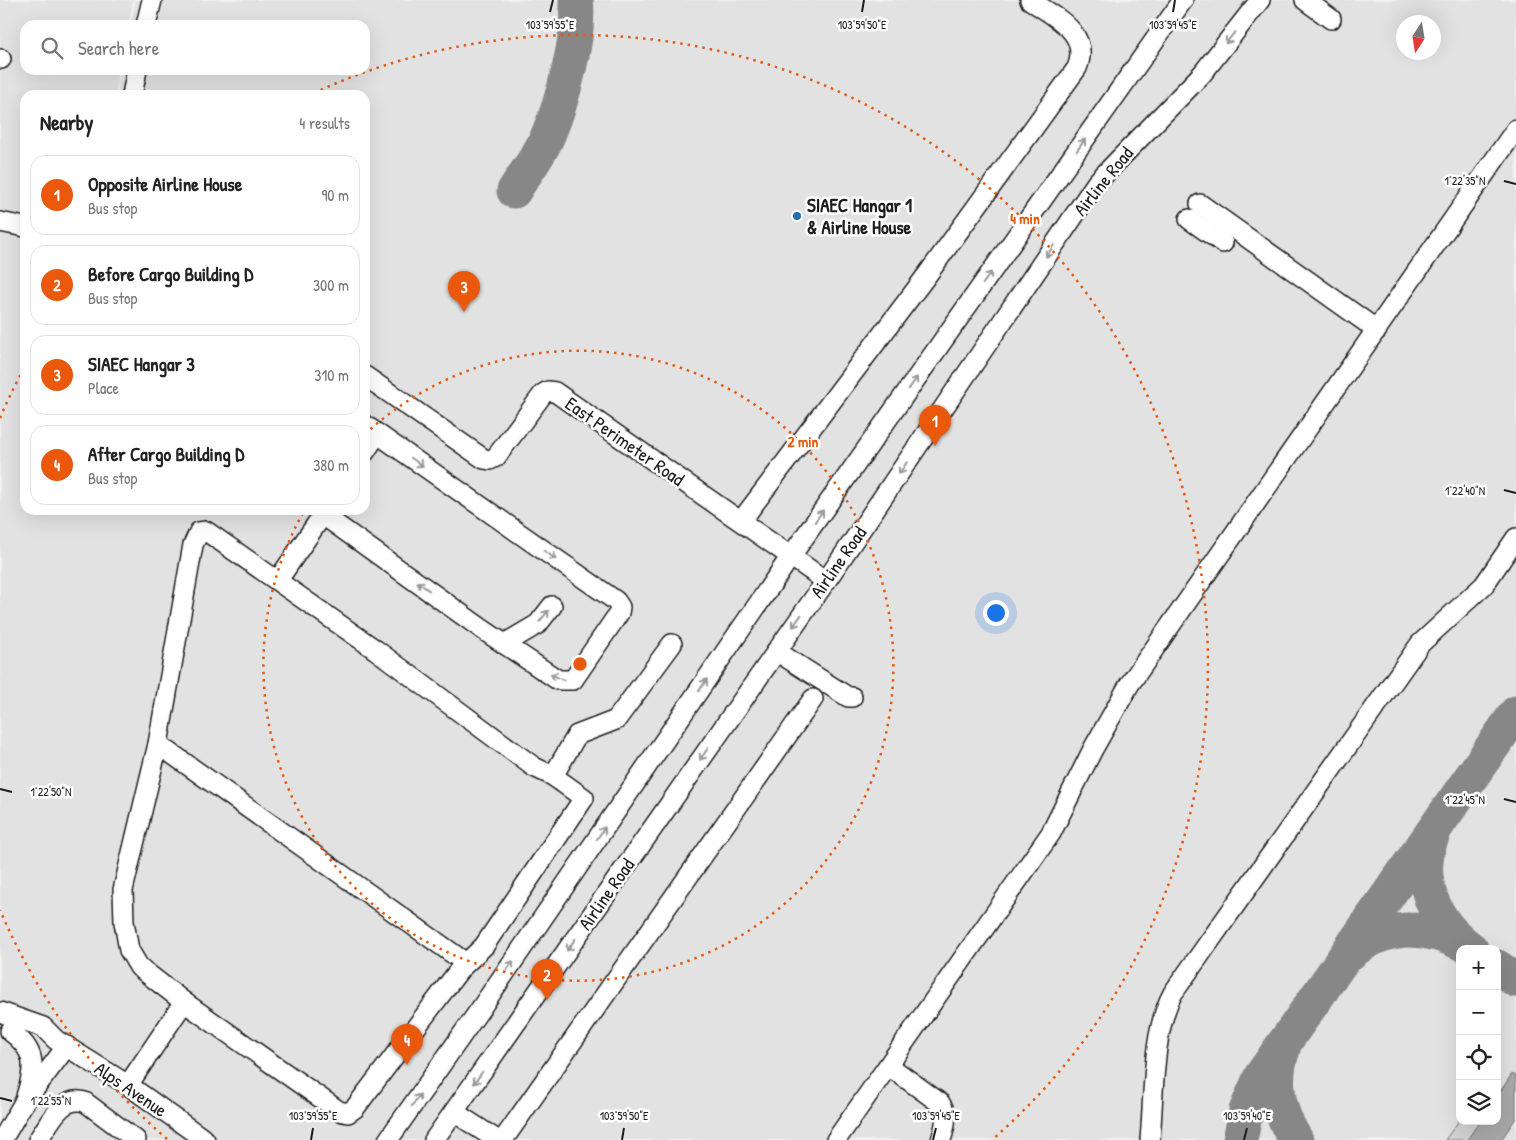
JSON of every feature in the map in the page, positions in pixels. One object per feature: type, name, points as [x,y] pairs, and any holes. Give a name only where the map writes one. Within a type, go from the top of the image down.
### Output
[{"type":"street","points":[[147,20],[152,0]]},
{"type":"street","points":[[741,521],[927,275],[1077,68],[1082,55],[1077,37],[1066,25],[1030,0]]},
{"type":"street","name":"Airline Road","points":[[388,1140],[482,1008],[791,556],[1183,0]]},
{"type":"street","name":"Airline Road","points":[[434,1140],[826,581],[1097,182],[1202,74],[1260,0]]},
{"type":"street","points":[[1305,0],[1332,19]]},
{"type":"street","points":[[133,90],[136,75]]},
{"type":"street","points":[[836,1140],[1051,833],[1093,749],[1129,684],[1516,129]]},
{"type":"street","points":[[1223,243],[1194,212],[1377,330]]},
{"type":"street","points":[[0,222],[20,226]]},
{"type":"street","name":"East Perimeter Road","points":[[370,379],[484,459],[490,460],[496,456],[543,394],[548,391],[555,392],[826,581]]},
{"type":"street","points":[[329,515],[504,644],[558,680],[573,680],[619,613],[620,606],[616,601],[371,430]]},
{"type":"street","points":[[278,580],[323,515]]},
{"type":"street","points":[[199,532],[212,534],[278,580],[534,767],[554,776],[582,795],[583,800],[484,946],[466,963],[355,1108],[348,1113],[340,1111],[184,1002],[139,967],[130,950],[124,922],[123,890],[158,744],[195,538],[199,532]]},
{"type":"street","points":[[1150,1140],[1159,1034],[1164,1012],[1173,993],[1420,644],[1484,585],[1516,538]]},
{"type":"street","points":[[504,644],[538,624],[552,606]]},
{"type":"street","points":[[554,776],[577,735],[616,720],[672,644]]},
{"type":"street","points":[[776,651],[817,679],[848,697],[852,697]]},
{"type":"street","points":[[503,1140],[813,699]]},
{"type":"street","points":[[158,744],[466,963]]},
{"type":"street","points":[[128,1085],[184,1002]]},
{"type":"street","name":"Alps Avenue","points":[[0,1012],[43,1027],[62,1043],[128,1085],[205,1140]]},
{"type":"street","points":[[5,1030],[25,1042],[31,1060],[30,1080],[23,1104]]},
{"type":"street","name":"Alps Avenue","points":[[5,1030],[62,1043]]},
{"type":"street","points":[[2,1140],[62,1043]]},
{"type":"street","points":[[889,1066],[940,1103],[945,1109],[946,1118],[941,1140]]},
{"type":"street","points":[[38,1140],[62,1106],[70,1100],[85,1102],[136,1140]]},
{"type":"street","points":[[454,1112],[497,1140]]},
{"type":"shaded area","points":[[0,0],[133,0],[129,20],[20,20],[20,75],[118,75],[116,90],[20,90],[20,515],[370,515],[370,90],[118,90],[121,75],[370,75],[370,20],[132,20],[136,0],[1516,0],[1516,1140],[0,1140]]},
{"type":"shaded area","points":[[1512,1074],[1516,1076],[1516,1118],[1501,1140],[1467,1140],[1477,1125],[1501,1125],[1501,1090]]},
{"type":"shaded area","points":[[1456,1125],[1477,1125],[1467,1140],[1445,1140]]},
{"type":"taxiway","points":[[514,191],[545,142],[559,105],[573,50],[577,15],[576,0]]},
{"type":"taxiway","points":[[1240,1140],[1246,1111],[1261,1076],[1516,713]]},
{"type":"taxiway","points":[[1433,834],[1426,867],[1427,883],[1431,898],[1447,926],[1466,945]]},
{"type":"taxiway","points":[[1349,954],[1376,937],[1404,930],[1433,933],[1463,944]]},
{"type":"taxiway","points":[[1501,970],[1516,980]]},
{"type":"taxiway","points":[[1283,1049],[1278,1073],[1279,1096],[1285,1118],[1296,1140]]},
{"type":"place","name":"SIAEC Hangar 1 & Airline House","points":[[797,216]]},
{"type":"place","name":"SIAEC Hangar 3","points":[[464,312]]},
{"type":"place","name":"Opposite Airline House","points":[[935,446]]},
{"type":"place","name":"Before Cargo Building D","points":[[547,1000]]},
{"type":"place","name":"After Cargo Building D","points":[[407,1065]]}]
